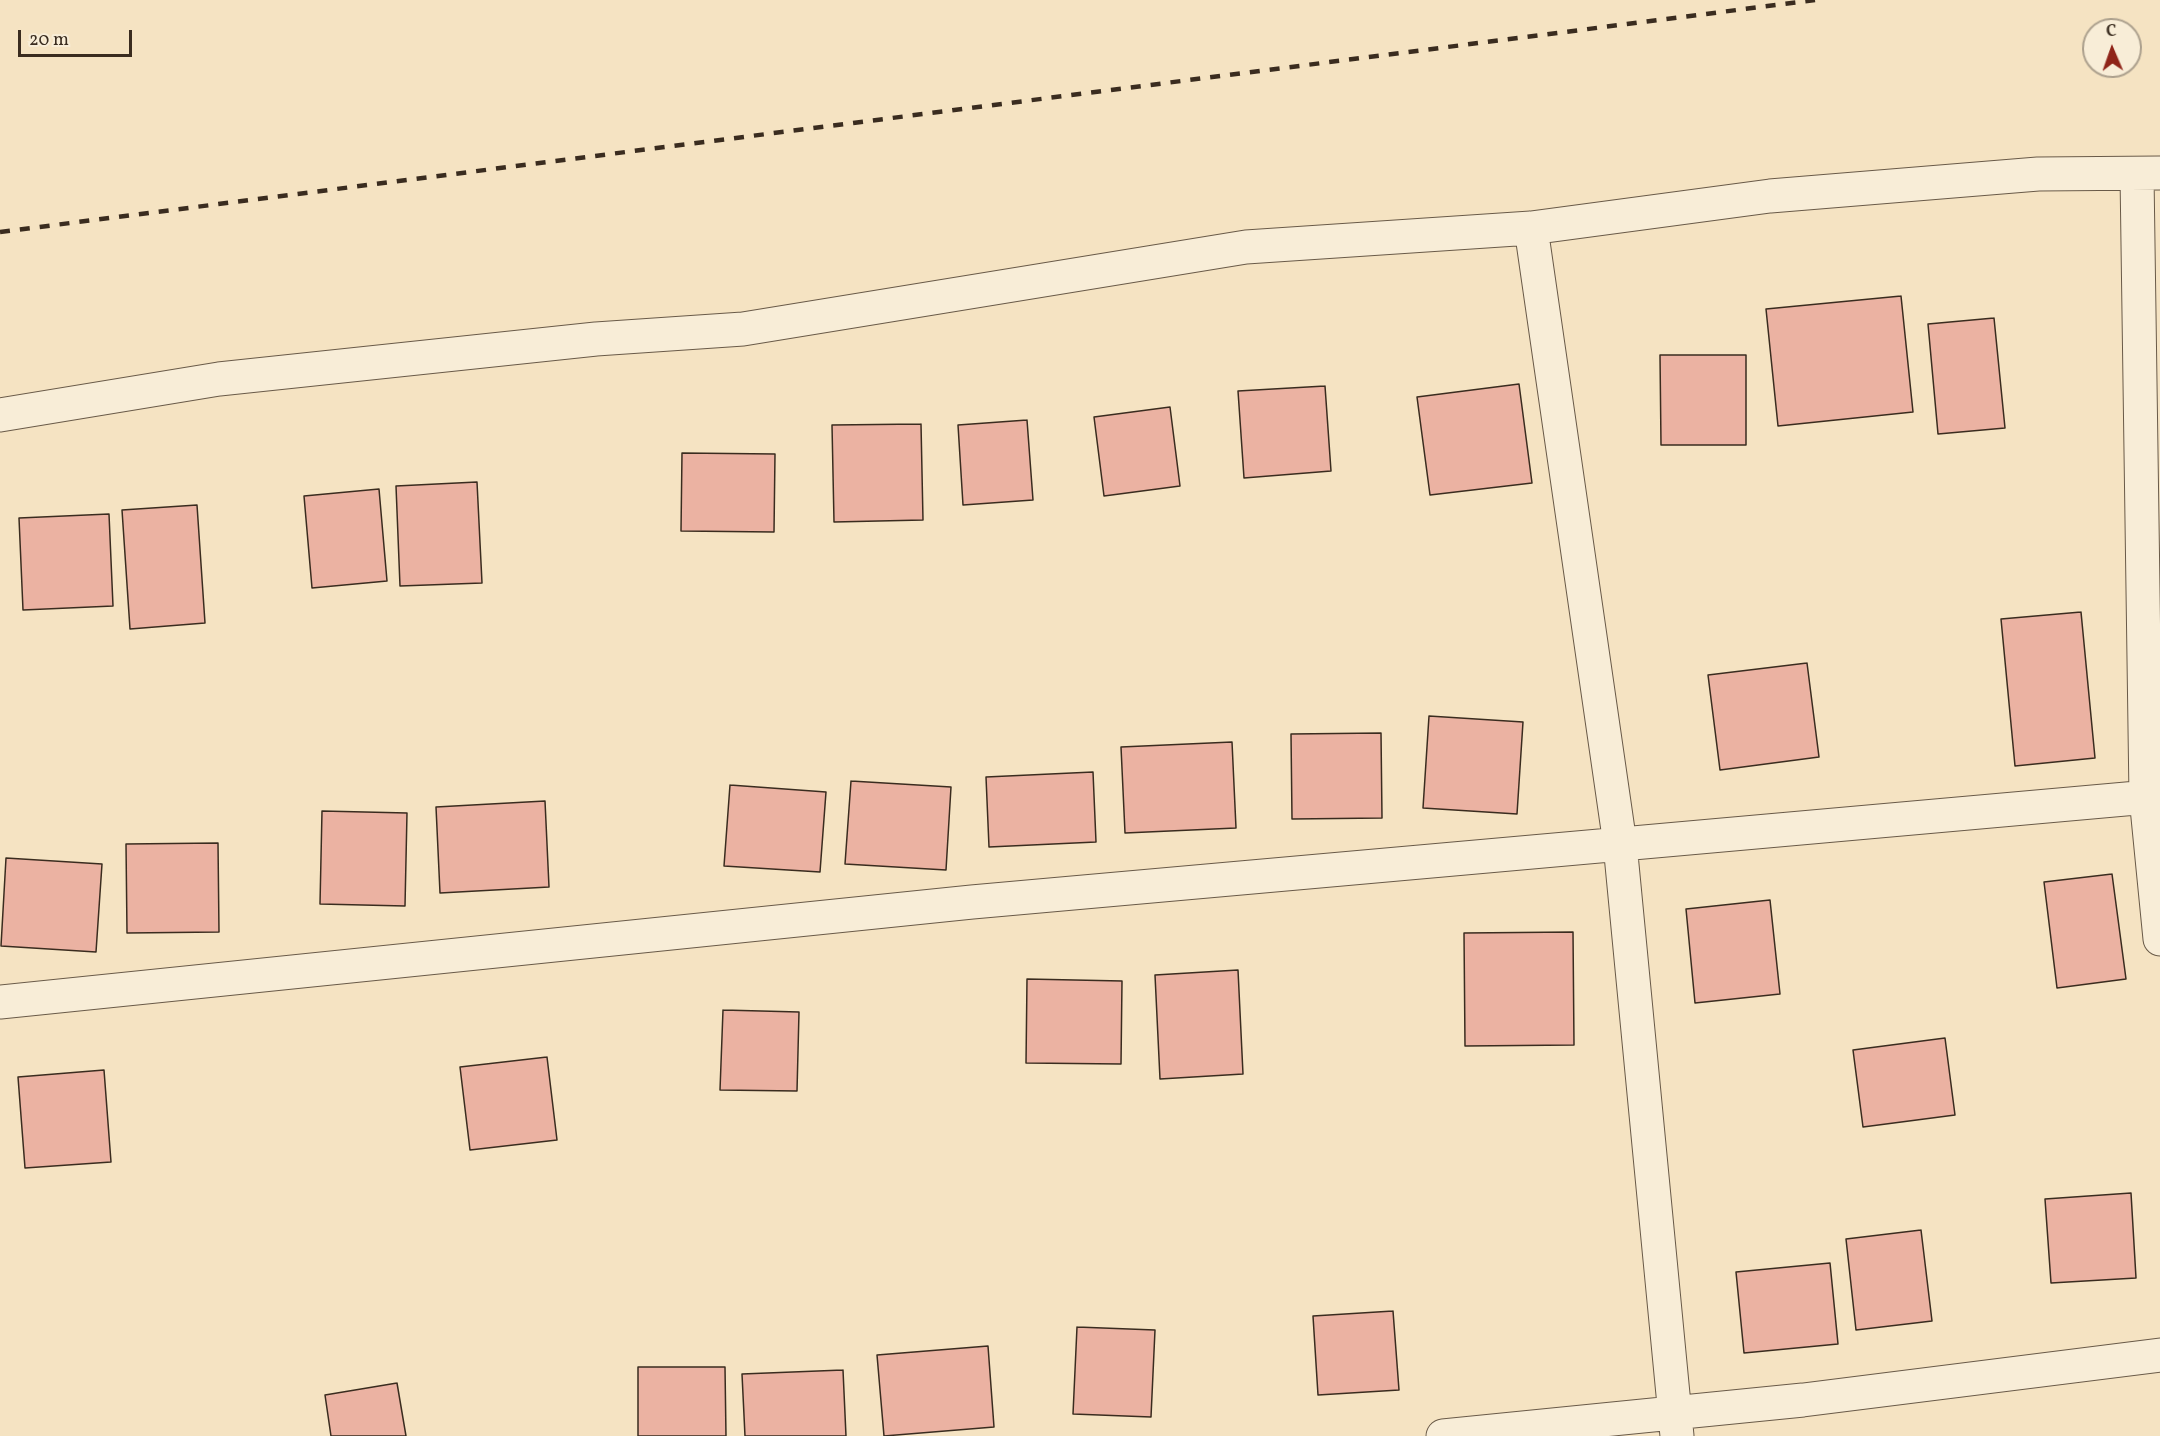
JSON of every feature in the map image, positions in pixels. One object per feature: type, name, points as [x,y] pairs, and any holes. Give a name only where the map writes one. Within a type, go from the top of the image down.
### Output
[{"type":"street","points":[[0,415],[219,379],[596,339],[743,328],[1246,247],[1531,228],[1770,196],[2038,174],[2148,174],[2153,797],[2160,939]]},
{"type":"street","points":[[1531,228],[1620,844],[1676,1425]]},
{"type":"street","points":[[0,1002],[972,902],[2153,797]]},
{"type":"street","points":[[1443,1436],[1676,1425],[1803,1400],[2160,1355]]},
{"type":"building","points":[[1901,296],[1913,412],[1778,426],[1766,309]]},
{"type":"building","points":[[1994,318],[2005,428],[1938,434],[1928,324]]},
{"type":"building","points":[[1660,355],[1746,355],[1746,445],[1661,445]]},
{"type":"building","points":[[1519,384],[1532,483],[1430,495],[1417,397]]},
{"type":"building","points":[[1325,386],[1331,471],[1244,478],[1238,391]]},
{"type":"building","points":[[1170,407],[1180,486],[1104,496],[1094,417]]},
{"type":"building","points":[[1027,420],[1033,500],[963,505],[958,425]]},
{"type":"building","points":[[921,424],[923,520],[834,522],[832,425]]},
{"type":"building","points":[[682,453],[775,454],[774,532],[681,531]]},
{"type":"building","points":[[477,482],[482,583],[400,586],[396,486]]},
{"type":"building","points":[[379,489],[387,581],[312,588],[304,496]]},
{"type":"building","points":[[197,505],[205,623],[130,629],[122,510]]},
{"type":"building","points":[[109,514],[113,606],[23,610],[19,518]]},
{"type":"building","points":[[2081,612],[2095,758],[2015,766],[2001,619]]},
{"type":"building","points":[[1807,663],[1819,757],[1720,770],[1708,675]]},
{"type":"building","points":[[1429,716],[1523,722],[1517,814],[1423,808]]},
{"type":"building","points":[[1381,733],[1382,818],[1292,819],[1291,734]]},
{"type":"building","points":[[1232,742],[1236,828],[1125,833],[1121,747]]},
{"type":"building","points":[[1093,772],[1096,842],[989,847],[986,777]]},
{"type":"building","points":[[851,781],[951,787],[946,870],[845,864]]},
{"type":"building","points":[[730,785],[826,792],[820,872],[724,866]]},
{"type":"building","points":[[545,801],[549,887],[440,893],[436,807]]},
{"type":"building","points":[[322,811],[407,813],[405,906],[320,904]]},
{"type":"building","points":[[218,843],[219,932],[127,933],[126,844]]},
{"type":"building","points":[[6,858],[102,864],[96,952],[1,946]]},
{"type":"building","points":[[2112,874],[2126,979],[2057,988],[2044,882]]},
{"type":"building","points":[[1770,900],[1780,994],[1695,1003],[1686,909]]},
{"type":"building","points":[[1573,932],[1574,1045],[1465,1046],[1464,933]]},
{"type":"building","points":[[1238,970],[1243,1074],[1160,1079],[1155,975]]},
{"type":"building","points":[[1027,979],[1122,981],[1121,1064],[1026,1063]]},
{"type":"building","points":[[723,1010],[799,1012],[797,1091],[720,1090]]},
{"type":"building","points":[[1945,1038],[1955,1115],[1863,1127],[1853,1050]]},
{"type":"building","points":[[547,1057],[557,1140],[470,1150],[460,1067]]},
{"type":"building","points":[[104,1070],[111,1162],[25,1168],[18,1077]]},
{"type":"building","points":[[2131,1193],[2136,1278],[2051,1283],[2045,1199]]},
{"type":"building","points":[[1921,1230],[1932,1321],[1856,1330],[1846,1239]]},
{"type":"building","points":[[1830,1263],[1838,1344],[1744,1353],[1736,1272]]},
{"type":"building","points":[[1393,1311],[1399,1390],[1318,1395],[1313,1316]]},
{"type":"building","points":[[1077,1327],[1155,1330],[1151,1417],[1073,1414]]},
{"type":"building","points":[[988,1346],[994,1427],[884,1436],[877,1355]]},
{"type":"building","points":[[638,1367],[725,1367],[726,1436],[638,1436]]},
{"type":"building","points":[[843,1370],[846,1436],[745,1436],[742,1374]]},
{"type":"building","points":[[397,1383],[406,1436],[331,1436],[325,1395]]},
{"type":"railway","points":[[0,232],[1815,0]]}]
